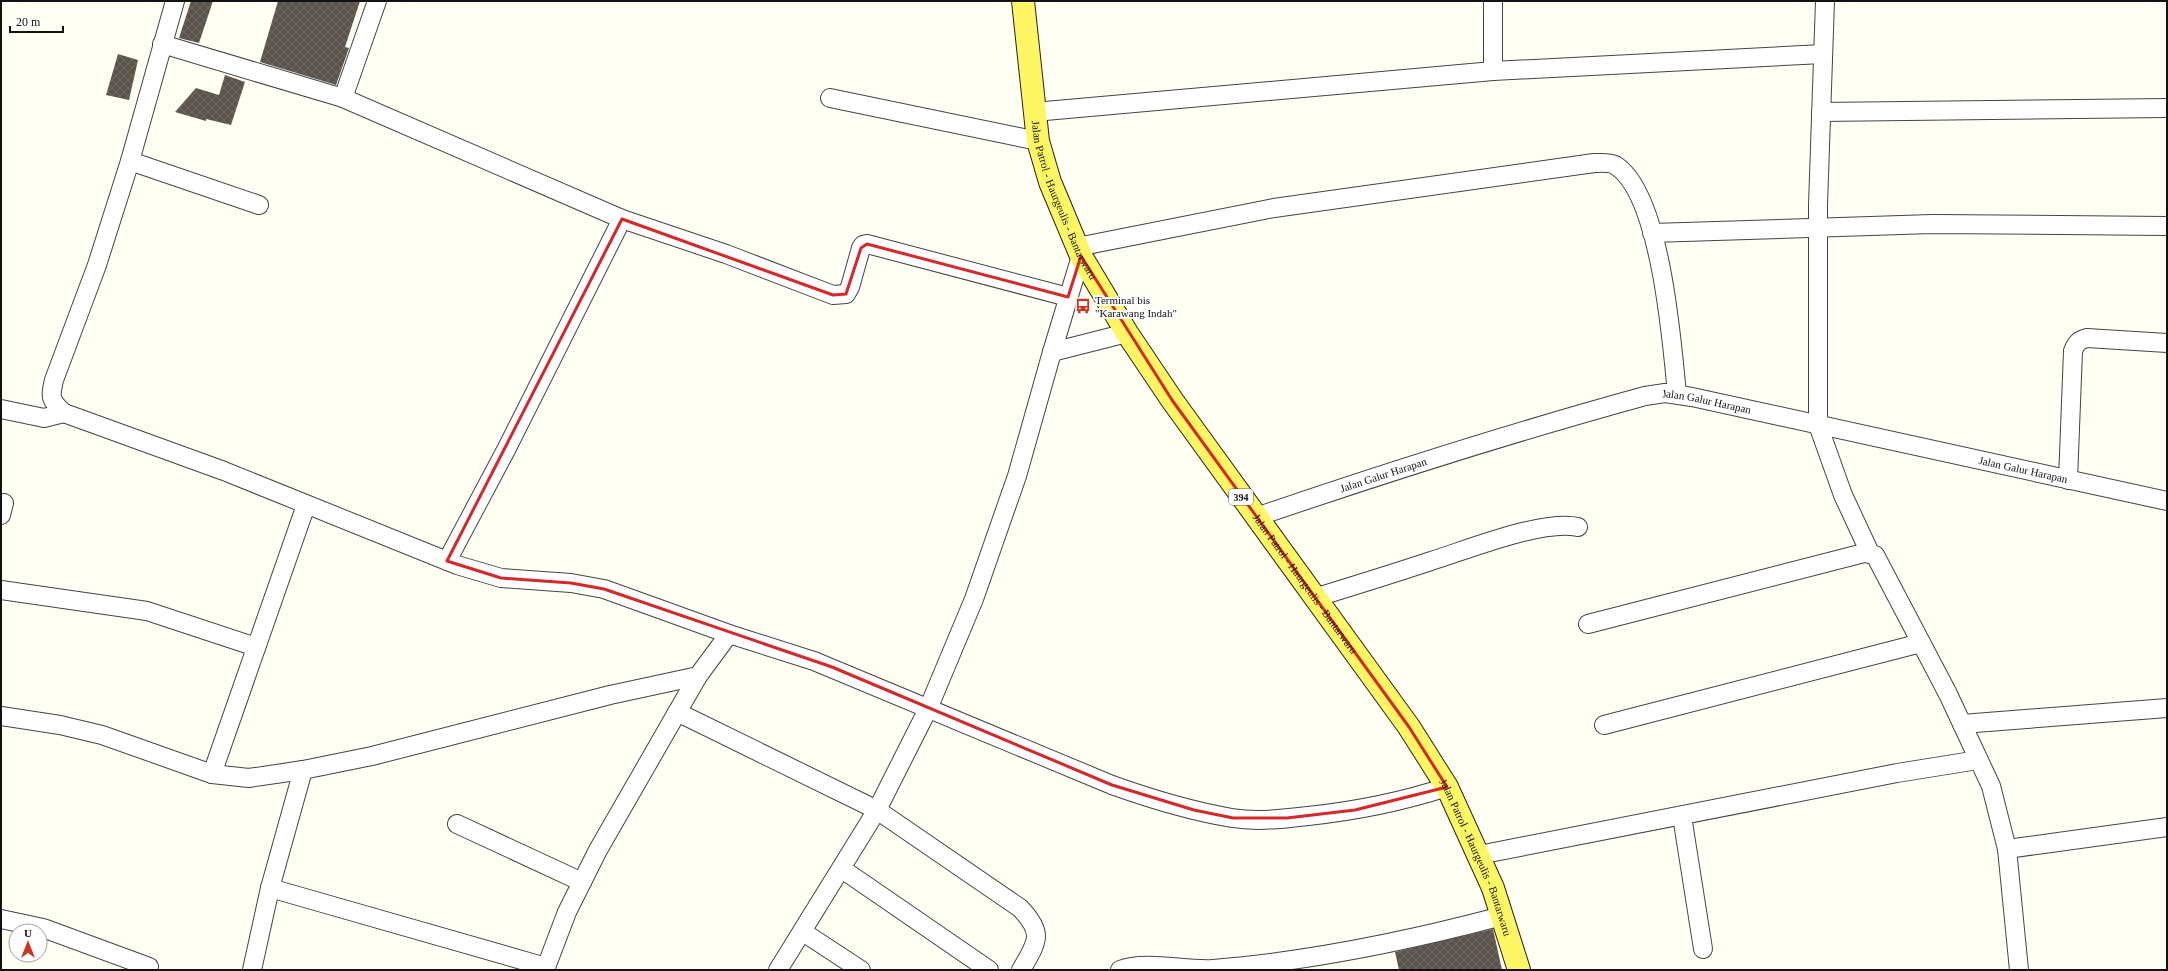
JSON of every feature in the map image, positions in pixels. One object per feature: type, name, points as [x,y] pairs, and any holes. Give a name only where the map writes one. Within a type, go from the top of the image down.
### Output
[{"type":"main road","name":"Jalan Patrol - Haurgeulis - Bantarwaru","points":[[1023,1],[1038,141],[1050,182],[1079,252],[1127,333],[1256,518],[1409,727],[1447,787],[1479,855],[1520,970]]},
{"type":"street","points":[[175,1],[130,161],[97,265],[54,380],[51,394],[52,402],[64,413],[224,471],[447,561],[501,578],[572,582],[604,589],[729,634],[832,667],[1112,785],[1159,801],[1233,818],[1272,819],[1355,810],[1414,798],[1447,787]]},
{"type":"street","points":[[343,98],[377,1]]},
{"type":"street","points":[[1493,1],[1493,71]]},
{"type":"street","points":[[1825,1],[1818,228],[1818,425],[1843,495],[1870,553]]},
{"type":"street","points":[[162,44],[343,98],[622,219],[726,254],[833,295],[846,294],[850,287],[860,248],[867,244],[1068,297]]},
{"type":"street","points":[[1034,112],[1493,71],[1823,54]]},
{"type":"street","points":[[830,98],[1038,141]]},
{"type":"street","points":[[1821,112],[2167,108]]},
{"type":"street","points":[[130,161],[259,205]]},
{"type":"street","points":[[778,970],[842,869],[877,810],[928,708],[974,599],[1017,476],[1068,297],[1079,252],[1274,208],[1604,163],[1614,165],[1629,178],[1640,196],[1652,233],[1668,310],[1677,394]]},
{"type":"street","points":[[447,561],[507,448],[622,219]]},
{"type":"street","points":[[1652,233],[1932,224],[2167,226]]},
{"type":"street","points":[[1052,352],[1127,333]]},
{"type":"street","points":[[2068,480],[2073,351],[2076,344],[2080,339],[2087,338],[2167,343]]},
{"type":"street","name":"Jalan Galur Harapan","points":[[1256,518],[1511,433],[1645,396],[1665,393],[1677,394],[2167,501]]},
{"type":"street","points":[[1,409],[44,418],[64,413]]},
{"type":"street","points":[[212,774],[306,504]]},
{"type":"street","points":[[1314,598],[1497,540],[1550,526],[1568,525],[1578,527]]},
{"type":"street","points":[[1588,624],[1870,553],[1875,555],[1962,724],[1991,786],[2007,849],[2019,970]]},
{"type":"street","points":[[1,590],[147,611],[256,647]]},
{"type":"street","points":[[270,888],[546,969],[567,912],[582,882],[698,676],[729,634]]},
{"type":"street","points":[[1604,725],[1921,643]]},
{"type":"street","points":[[1,716],[60,725],[102,735],[212,774],[248,778],[303,770],[372,756],[610,695],[698,676]]},
{"type":"street","points":[[1962,724],[2167,708]]},
{"type":"street","points":[[677,712],[877,810],[1020,908],[1033,921],[1036,933],[1034,946],[1021,970]]},
{"type":"street","points":[[1479,855],[1897,773],[1978,760]]},
{"type":"street","points":[[252,970],[270,888],[303,770]]},
{"type":"street","points":[[1682,816],[1703,949]]},
{"type":"street","points":[[457,824],[582,882]]},
{"type":"street","points":[[2007,849],[2167,826]]},
{"type":"street","points":[[842,869],[989,970]]},
{"type":"street","points":[[1120,970],[1129,967],[1141,966],[1212,969],[1313,956],[1389,943],[1502,916]]},
{"type":"street","points":[[1,919],[43,928],[149,967]]},
{"type":"street","points":[[802,932],[861,970]]},
{"type":"highlighted area","points":[[622,219],[833,295],[846,294],[861,248],[867,244],[1068,297],[1081,256],[1172,400],[1409,727],[1447,787],[1355,810],[1287,818],[1233,818],[1194,810],[1112,785],[832,667],[604,589],[571,583],[501,578],[447,561]]},
{"type":"building","points":[[191,1],[213,1],[199,43],[179,38]]},
{"type":"building","points":[[278,1],[360,1],[345,47],[349,48],[336,85],[260,62]]},
{"type":"building","points":[[118,54],[138,60],[129,100],[106,95]]},
{"type":"building","points":[[225,75],[245,82],[231,125],[206,119],[206,121],[175,112],[196,88],[219,95]]},
{"type":"building","points":[[1493,929],[1502,970],[1399,970],[1395,952]]},
{"type":"place","name":"Terminal bis \"Karawang Indah\"","points":[[1083,306]]}]
